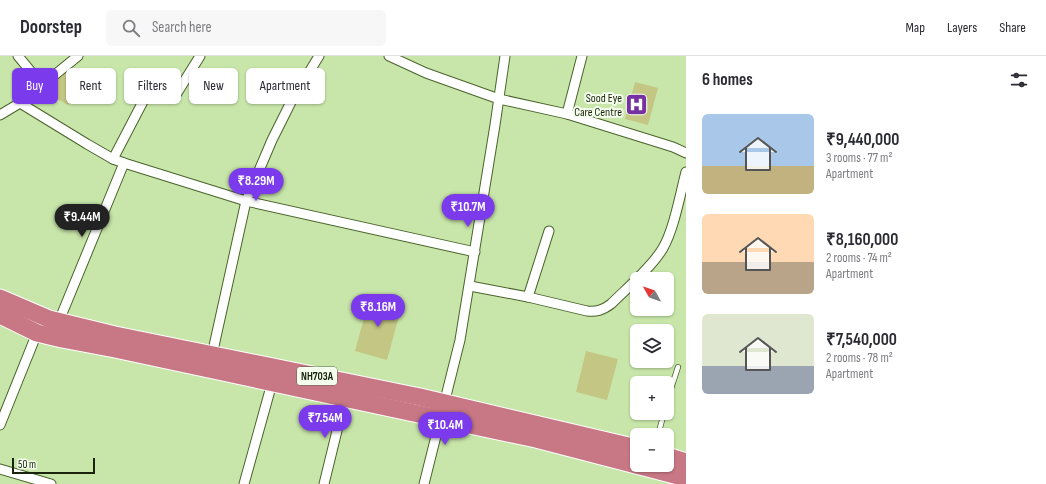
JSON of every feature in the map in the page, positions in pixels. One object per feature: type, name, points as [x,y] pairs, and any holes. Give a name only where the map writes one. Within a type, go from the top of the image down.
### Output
[{"type":"highway","name":"NH703A","points":[[0,298],[49,319],[115,335],[212,355],[443,411],[630,447]]},
{"type":"highway","name":"NH703A","points":[[0,315],[37,333],[62,339],[345,398],[443,411],[536,439],[686,478]]},
{"type":"highway","points":[[674,458],[686,462]]},
{"type":"street","points":[[18,56],[28,68]]},
{"type":"street","points":[[58,72],[78,56]]},
{"type":"street","points":[[181,87],[200,56]]},
{"type":"street","points":[[212,355],[246,201],[272,140],[291,102],[319,56]]},
{"type":"street","points":[[389,56],[426,73],[499,99],[567,114],[686,152]]},
{"type":"street","points":[[424,484],[460,340],[470,286],[499,99],[504,56]]},
{"type":"street","points":[[567,114],[582,56]]},
{"type":"street","points":[[0,115],[18,104]]},
{"type":"street","points":[[22,104],[113,159],[124,163],[246,201],[475,252]]},
{"type":"street","points":[[113,159],[142,104]]},
{"type":"street","points":[[59,321],[124,163]]},
{"type":"street","points":[[470,286],[596,312],[604,310],[655,259],[662,250],[668,239],[686,172]]},
{"type":"street","points":[[528,297],[549,231]]},
{"type":"street","points":[[0,426],[37,333]]},
{"type":"street","points":[[244,484],[272,383]]},
{"type":"street","points":[[324,484],[345,398]]},
{"type":"street","points":[[0,469],[51,484]]},
{"type":"lane","points":[[674,379],[678,367]]},
{"type":"building","points":[[63,71],[66,73],[66,104],[58,99],[58,79]]},
{"type":"building","points":[[635,82],[658,88],[648,125],[625,119]]},
{"type":"building","points":[[370,296],[402,305],[387,360],[355,351]]},
{"type":"building","points":[[586,351],[618,359],[607,400],[576,392]]},
{"type":"place","name":"Sood Eye Care Centre","points":[[637,105]]}]
